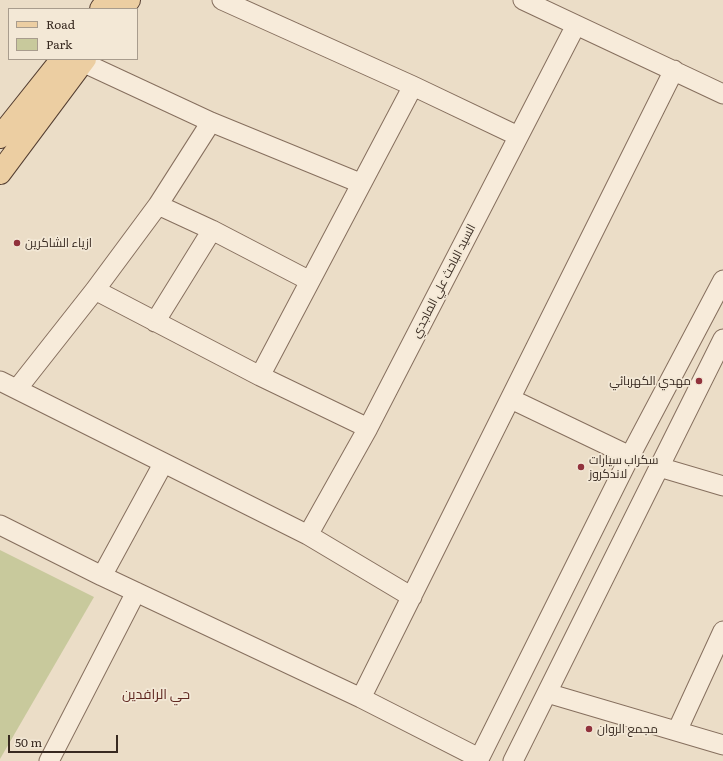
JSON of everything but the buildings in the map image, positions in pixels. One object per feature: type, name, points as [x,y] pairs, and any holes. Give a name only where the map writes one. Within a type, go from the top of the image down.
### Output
[{"type":"main road","points":[[105,5],[129,0]]},
{"type":"main road","points":[[0,137],[76,60]]},
{"type":"main road","points":[[0,173],[76,60]]},
{"type":"street","points":[[222,0],[413,86],[518,136]]},
{"type":"street","points":[[523,0],[723,94]]},
{"type":"street","name":"السيد الباحث علي الماجدي","points":[[308,535],[368,428],[576,25]]},
{"type":"street","points":[[76,60],[211,122],[360,183]]},
{"type":"street","points":[[361,698],[674,70]]},
{"type":"street","points":[[260,376],[360,183],[413,86]]},
{"type":"street","points":[[17,389],[95,290],[158,205],[211,122]]},
{"type":"street","points":[[158,205],[212,230],[310,281]]},
{"type":"street","points":[[155,322],[212,230]]},
{"type":"street","points":[[0,525],[102,576],[361,698],[478,760],[630,456],[723,280]]},
{"type":"street","points":[[95,290],[260,376],[368,428]]},
{"type":"street","points":[[513,761],[659,467],[716,367],[723,339]]},
{"type":"street","points":[[0,381],[308,535],[412,597]]},
{"type":"street","points":[[510,399],[630,456]]},
{"type":"street","points":[[102,576],[164,464]]},
{"type":"street","points":[[659,467],[723,486]]},
{"type":"street","points":[[49,761],[136,592]]},
{"type":"street","points":[[677,731],[722,634]]},
{"type":"street","points":[[547,693],[723,745]]},
{"type":"green space","points":[[0,550],[94,597],[0,759]]},
{"type":"place","name":"ازياء الشاكرين","points":[[17,243]]},
{"type":"place","name":"مهدي الكهربائي","points":[[699,381]]},
{"type":"place","name":"سكراب سيارات لاندكروز","points":[[581,467]]},
{"type":"place","name":"مجمع الروان","points":[[589,729]]},
{"type":"district","name":"حي الرافدين","points":[[156,695]]}]
